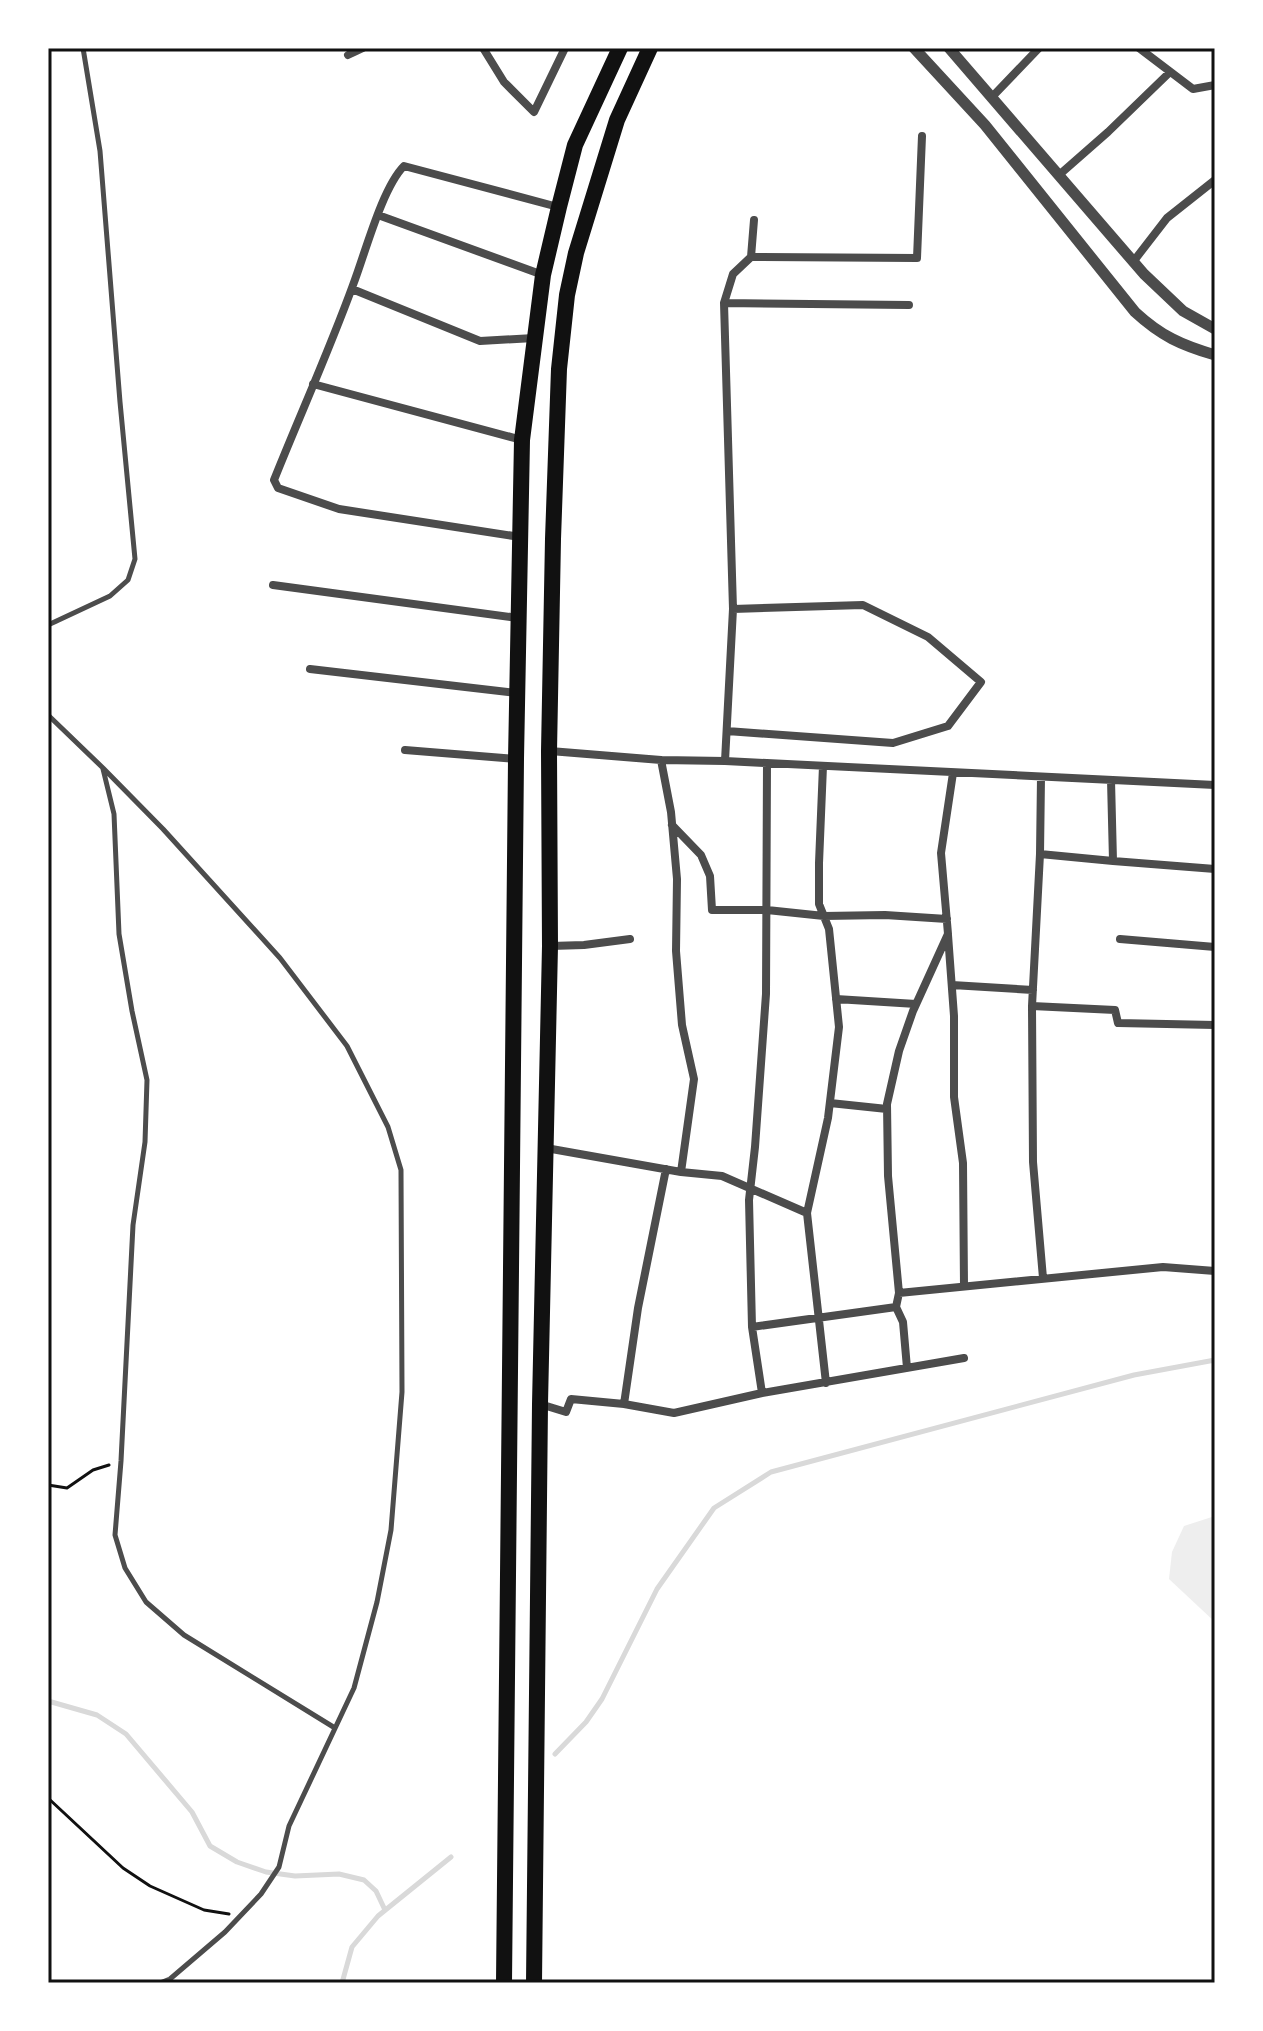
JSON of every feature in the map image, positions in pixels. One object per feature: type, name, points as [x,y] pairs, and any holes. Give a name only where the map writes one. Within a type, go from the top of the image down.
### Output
[{"type":"highway","points":[[504,1983],[522,440],[543,275],[559,207],[575,145],[620,48]]},
{"type":"highway","points":[[534,1983],[540,1404],[550,946],[549,751],[559,369],[567,295],[576,253],[617,120],[650,48]]},
{"type":"street","points":[[348,55],[363,48]]},
{"type":"street","points":[[483,48],[504,82],[534,112],[565,48]]},
{"type":"street","points":[[914,48],[985,125],[1135,312],[1164,335],[1215,355]]},
{"type":"street","points":[[949,48],[1133,262],[1183,311],[1215,329]]},
{"type":"street","points":[[992,97],[1039,48]]},
{"type":"street","points":[[1139,48],[1193,89],[1215,85]]},
{"type":"street","points":[[1059,175],[1170,72]]},
{"type":"street","points":[[751,257],[917,258],[922,136]]},
{"type":"street","points":[[520,537],[339,509],[278,488],[274,480],[352,289],[378,215],[395,175],[404,166],[559,207]]},
{"type":"street","points":[[1133,262],[1167,218],[1215,180]]},
{"type":"street","points":[[378,215],[543,275]]},
{"type":"street","points":[[725,761],[733,609],[724,303],[733,274],[751,257],[754,220]]},
{"type":"street","points":[[352,289],[480,341],[535,337]]},
{"type":"street","points":[[724,303],[909,305]]},
{"type":"street","points":[[313,384],[522,440]]},
{"type":"street","points":[[273,585],[518,618]]},
{"type":"street","points":[[727,731],[893,743],[948,726],[981,682],[928,637],[863,605],[733,609]]},
{"type":"street","points":[[310,669],[517,693]]},
{"type":"street","points":[[405,750],[516,759]]},
{"type":"street","points":[[549,751],[661,760],[1215,785]]},
{"type":"street","points":[[661,760],[677,879],[677,966],[682,1025],[694,1079],[681,1172]]},
{"type":"street","points":[[762,1393],[752,1327],[749,1200],[766,994],[767,763]]},
{"type":"street","points":[[823,766],[819,904],[829,929],[839,1027],[830,1103],[807,1213],[826,1383]]},
{"type":"street","points":[[953,773],[941,853],[954,1016],[954,1097],[963,1163],[964,1286]]},
{"type":"street","points":[[1041,777],[1032,1006],[1033,1162],[1043,1278]]},
{"type":"street","points":[[1111,780],[1113,861]]},
{"type":"street","points":[[672,825],[701,855],[710,876],[712,910],[947,919]]},
{"type":"street","points":[[1040,854],[1215,869]]},
{"type":"street","points":[[907,1368],[903,1322],[896,1307],[899,1293],[888,1176],[887,1109],[899,1051],[916,1004],[948,934]]},
{"type":"street","points":[[550,946],[630,939]]},
{"type":"street","points":[[1120,939],[1215,947]]},
{"type":"street","points":[[952,985],[1033,990]]},
{"type":"street","points":[[836,999],[916,1004]]},
{"type":"street","points":[[1032,1006],[1115,1010],[1118,1023],[1215,1025]]},
{"type":"street","points":[[830,1103],[887,1109]]},
{"type":"street","points":[[545,1148],[681,1172],[722,1176],[807,1213]]},
{"type":"street","points":[[624,1404],[638,1308],[666,1169]]},
{"type":"street","points":[[899,1293],[1163,1267],[1215,1271]]},
{"type":"street","points":[[752,1327],[896,1307]]},
{"type":"street","points":[[540,1404],[566,1412],[571,1399],[674,1413],[762,1393],[964,1358]]},
{"type":"lane","points":[[48,625],[110,596],[128,580],[135,559],[100,151],[83,48]]},
{"type":"lane","points":[[48,715],[163,829],[280,958],[347,1046],[388,1127],[401,1170],[402,1392],[391,1530],[377,1602],[354,1688],[289,1826],[279,1867],[261,1894],[225,1932],[170,1979],[160,1983]]},
{"type":"lane","points":[[103,768],[114,814],[119,934],[147,1080],[145,1142],[133,1225],[115,1535],[125,1568],[146,1602],[184,1635],[335,1728]]},
{"type":"path","points":[[48,1485],[67,1488],[93,1470],[121,1461]]},
{"type":"path","points":[[48,1798],[123,1868],[150,1886],[204,1910],[241,1915]]},
{"type":"shaded area","points":[[1215,1516],[1215,1622],[1169,1579],[1172,1552],[1184,1526]]},
{"type":"waterway","points":[[555,1754],[586,1722],[602,1699],[657,1589],[714,1508],[771,1472],[1134,1375],[1215,1360]]},
{"type":"waterway","points":[[48,1701],[97,1715],[126,1734],[192,1812],[210,1846],[237,1862],[266,1872],[295,1876],[339,1874],[364,1880],[376,1891],[385,1910]]},
{"type":"waterway","points":[[342,1983],[352,1947],[378,1916],[451,1857]]}]
